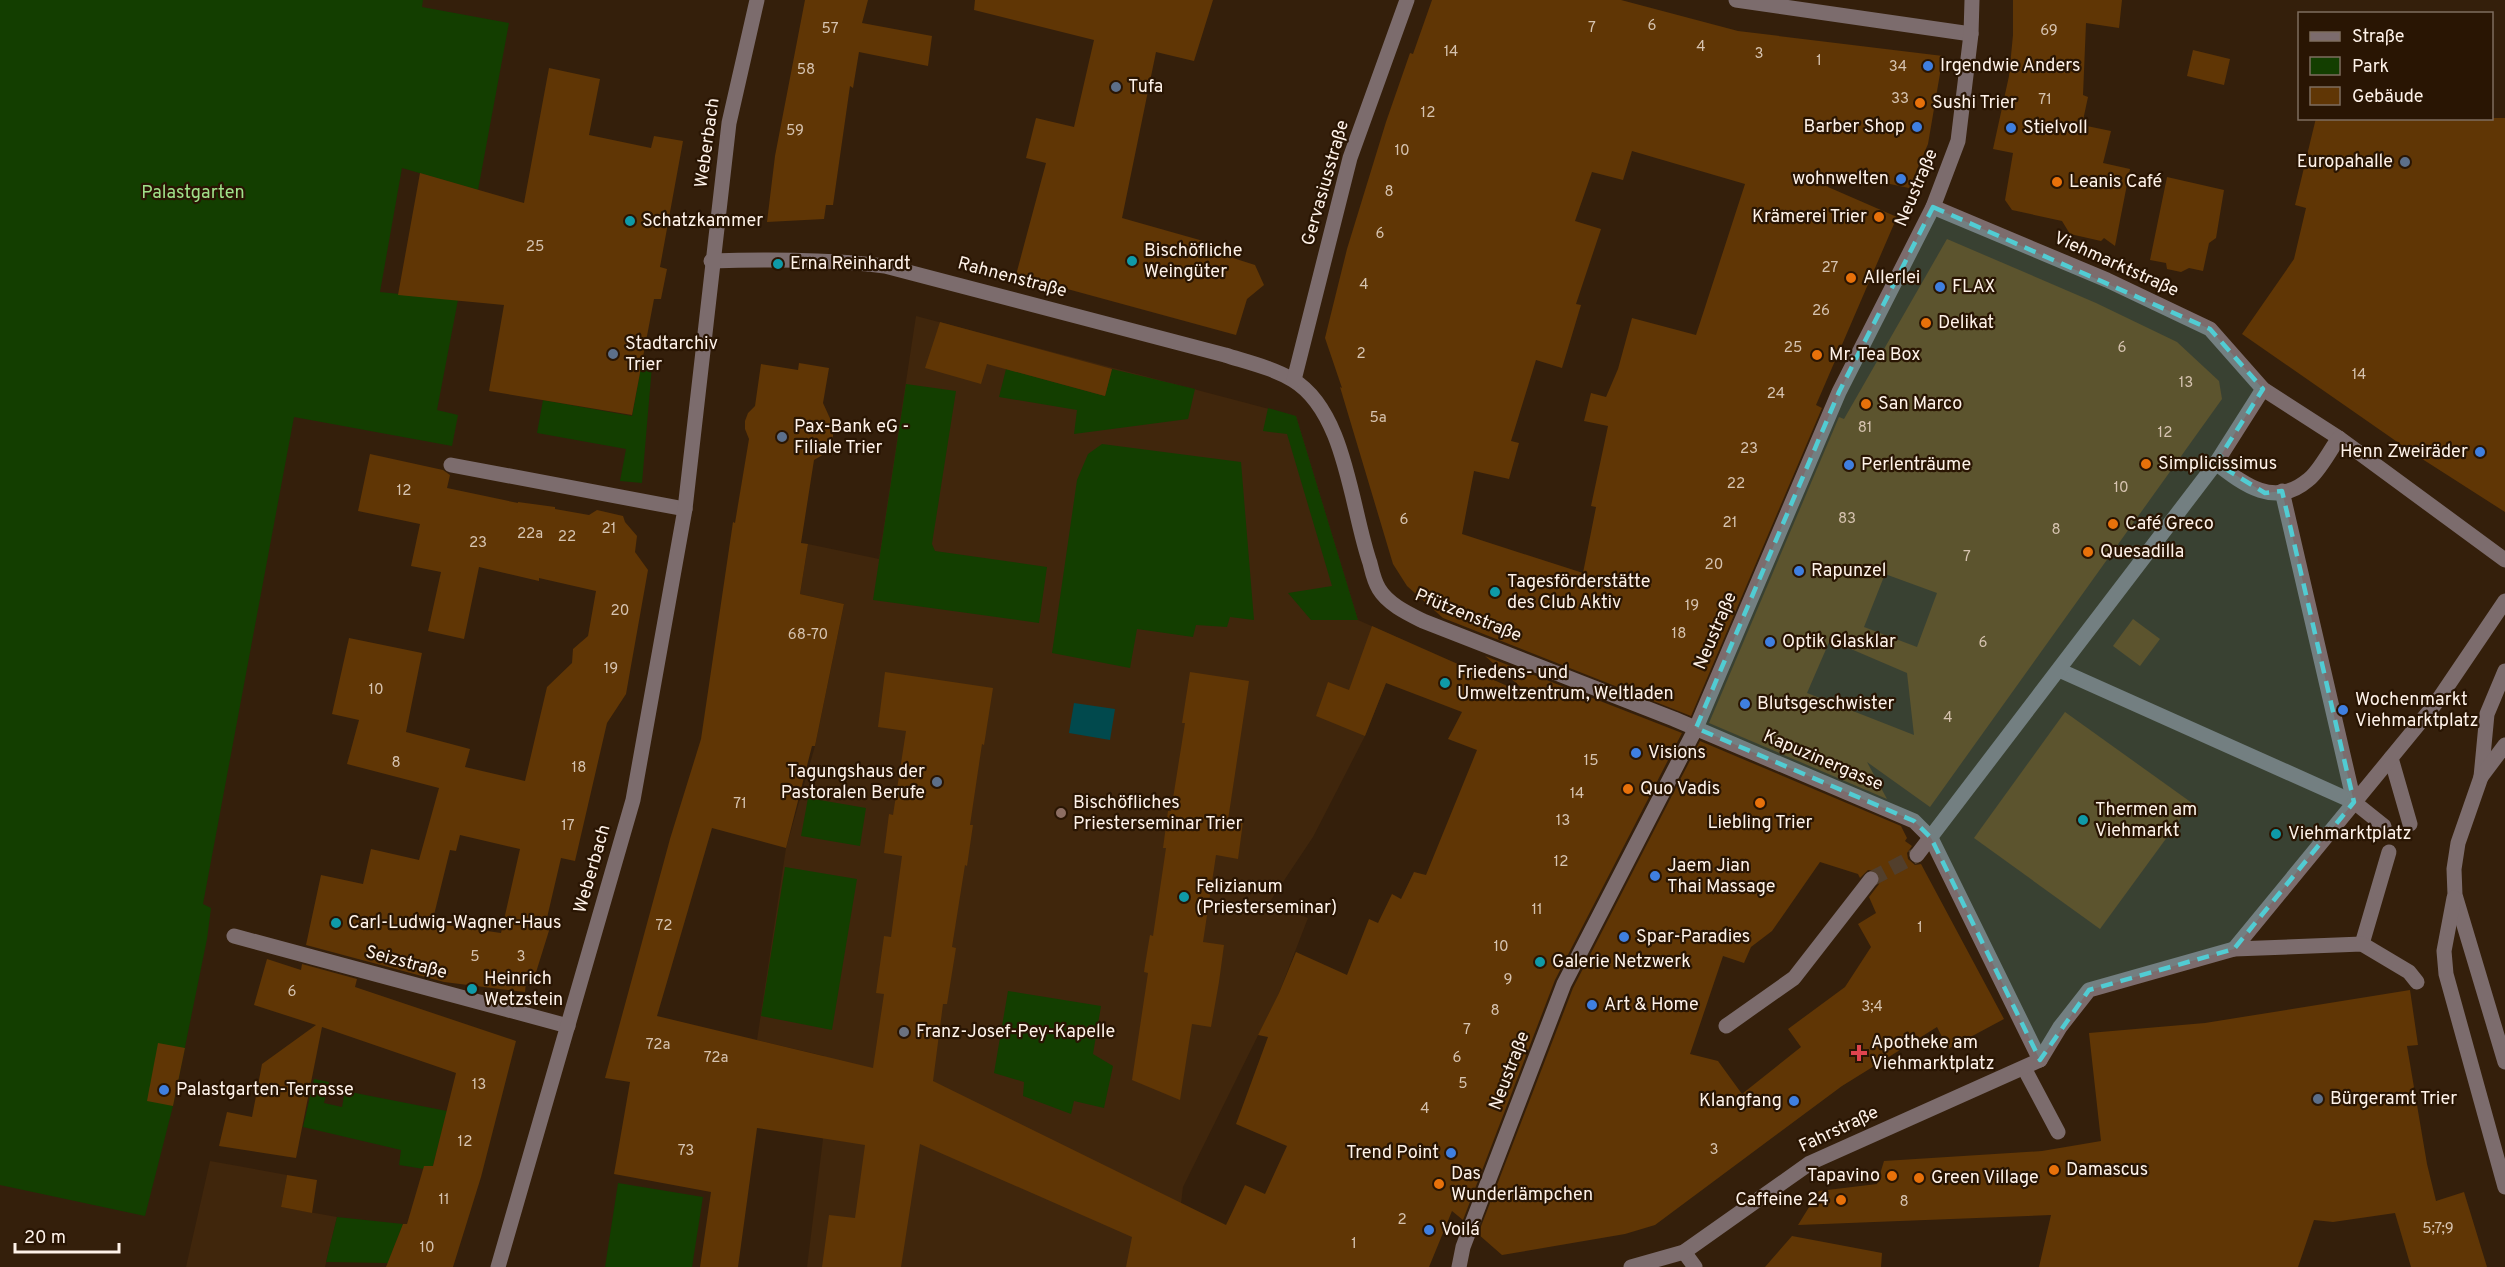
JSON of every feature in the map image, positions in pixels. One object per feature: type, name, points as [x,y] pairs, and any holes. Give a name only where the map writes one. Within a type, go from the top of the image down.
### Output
[{"type":"street","name":"Weberbach","points":[[498,1267],[633,800],[685,509],[711,261],[731,113],[757,0]]},
{"type":"street","name":"Gervasiusstraße","points":[[1294,380],[1354,148],[1407,0]]},
{"type":"street","points":[[1736,0],[1971,33]]},
{"type":"street","name":"Neustraße","points":[[1459,1267],[1463,1247],[1564,984],[1696,728],[1839,392],[1933,207],[1958,141],[1971,33],[1972,0]]},
{"type":"street","name":"Viehmarktstraße","points":[[1933,207],[2107,280],[2211,329],[2263,388]]},
{"type":"street","name":"Rahnenstraße","points":[[711,261],[790,258],[836,260],[885,266],[1233,357],[1294,380]]},
{"type":"street","name":"Pfützenstraße","points":[[1294,380],[1317,400],[1331,427],[1364,546],[1379,589],[1400,609],[1422,621],[1696,728]]},
{"type":"street","points":[[1917,855],[2216,463],[2263,388],[2339,438],[2505,560]]},
{"type":"street","points":[[2216,463],[2241,482],[2265,493],[2291,490],[2309,480],[2339,438]]},
{"type":"street","points":[[451,465],[685,509]]},
{"type":"street","points":[[2282,491],[2355,802]]},
{"type":"street","points":[[2234,950],[2436,703],[2505,601]]},
{"type":"street","points":[[2059,670],[2355,802],[2384,826]]},
{"type":"street","points":[[2505,671],[2487,714],[2481,777],[2458,843],[2454,869],[2455,896],[2505,1062]]},
{"type":"street","name":"Kapuzinergasse","points":[[1696,728],[1914,821],[1931,838]]},
{"type":"street","points":[[2481,777],[2505,745]]},
{"type":"street","points":[[2391,759],[2410,824]]},
{"type":"street","points":[[1931,838],[1938,857],[2040,1060]]},
{"type":"street","points":[[2362,944],[2389,852]]},
{"type":"street","points":[[1726,1026],[1794,978],[1871,879]]},
{"type":"street","points":[[2455,896],[2446,932],[2444,951],[2446,974],[2505,1188]]},
{"type":"street","name":"Seizstraße","points":[[234,936],[568,1026]]},
{"type":"street","points":[[2040,1060],[2060,1027],[2089,990],[2234,950],[2362,944],[2409,972],[2417,982]]},
{"type":"street","name":"Fahrstraße","points":[[1631,1267],[1684,1252],[1810,1163],[2040,1060]]},
{"type":"street","points":[[2024,1068],[2058,1131]]},
{"type":"street","points":[[1684,1252],[1695,1267]]},
{"type":"highlighted area","points":[[1933,207],[2210,329],[2263,389],[2216,463],[2265,493],[2282,491],[2354,802],[2234,949],[2089,990],[2040,1060],[1931,838],[1914,821],[1696,728],[1839,392]]},
{"type":"shaded area","name":"Bischöfliches Priesterseminar Trier","points":[[916,316],[1296,416],[1358,620],[1403,640],[1365,736],[1313,837],[1269,903],[1308,918],[1279,993],[1183,1187],[1181,1204],[1312,1267],[807,1267],[823,1139],[811,1110],[824,1056],[757,1040],[786,848],[815,746],[844,604],[800,594],[808,544],[879,559]]},
{"type":"shaded area","points":[[210,1161],[287,1175],[281,1207],[337,1217],[325,1267],[186,1267]]},
{"type":"green space","name":"Palastgarten","points":[[0,0],[423,0],[422,7],[509,23],[478,190],[402,168],[380,292],[458,300],[437,410],[458,415],[452,446],[294,417],[203,904],[211,908],[207,939],[173,1106],[145,1216],[0,1185]]},
{"type":"green space","points":[[652,366],[642,483],[620,481],[626,449],[537,433],[543,400],[632,416],[641,367]]},
{"type":"green space","points":[[1006,369],[1105,396],[1112,369],[1195,389],[1188,419],[1074,434],[1077,410],[999,397]]},
{"type":"green space","points":[[906,384],[956,391],[932,544],[935,551],[1047,567],[1039,623],[873,600]]},
{"type":"green space","points":[[1268,408],[1296,416],[1358,620],[1311,620],[1288,593],[1332,586],[1287,434],[1263,431]]},
{"type":"green space","points":[[1102,444],[1241,462],[1254,620],[1230,617],[1227,627],[1196,625],[1193,637],[1137,629],[1130,668],[1052,653],[1077,480],[1088,454]]},
{"type":"green space","points":[[808,798],[866,808],[860,846],[801,836]]},
{"type":"green space","points":[[785,867],[857,879],[832,1030],[761,1016]]},
{"type":"green space","points":[[1008,991],[1101,1006],[1093,1054],[1113,1066],[1104,1108],[1074,1101],[1071,1114],[1023,1096],[1024,1082],[994,1073]]},
{"type":"green space","points":[[314,1079],[329,1082],[324,1103],[342,1107],[345,1091],[447,1111],[433,1166],[425,1166],[424,1169],[399,1165],[401,1150],[303,1127]]},
{"type":"green space","points":[[618,1183],[703,1197],[692,1267],[605,1267]]},
{"type":"green space","points":[[337,1217],[403,1224],[388,1263],[326,1262]]},
{"type":"water","points":[[1074,703],[1115,709],[1110,740],[1069,733]]},
{"type":"building","points":[[805,0],[868,0],[862,23],[932,36],[928,66],[859,52],[853,88],[850,86],[833,205],[826,205],[824,219],[767,222],[775,156]]},
{"type":"building","points":[[975,0],[1213,0],[1194,61],[1156,52],[1122,218],[1235,250],[1233,258],[1255,265],[1264,285],[1247,299],[1236,335],[1016,275],[1046,163],[1026,158],[1036,118],[1074,127],[1094,40],[974,10]]},
{"type":"building","points":[[1432,0],[1621,0],[1738,31],[1943,56],[1928,144],[1909,188],[1833,172],[1828,187],[1897,217],[1816,405],[1822,408],[1691,716],[1443,618],[1407,586],[1393,564],[1340,387],[1342,388],[1325,338],[1347,249],[1386,122],[1410,53],[1413,54]],"holes":[[[1632,151],[1745,184],[1696,335],[1632,318],[1618,369],[1606,397],[1591,393],[1584,421],[1608,426],[1591,506],[1596,507],[1583,573],[1462,534],[1474,471],[1509,479],[1519,443],[1511,441],[1536,360],[1562,368],[1581,305],[1576,304],[1601,229],[1575,221],[1592,172],[1623,180]]]},
{"type":"building","points":[[2013,0],[2122,0],[2119,28],[2086,23],[2083,95],[2088,97],[2082,125],[2111,131],[2103,163],[2130,169],[2115,246],[2104,238],[2101,241],[2070,234],[2062,221],[2012,210],[2005,200],[2013,153],[1993,149],[2009,76],[2013,35]]},
{"type":"building","points":[[2193,50],[2230,59],[2224,85],[2187,76]]},
{"type":"building","points":[[549,68],[600,79],[589,135],[651,148],[654,136],[683,141],[660,267],[667,269],[661,299],[654,299],[632,415],[489,391],[504,305],[398,295],[420,173],[524,203]]},
{"type":"building","points":[[2493,118],[2505,118],[2505,512],[2416,455],[2242,334],[2294,259],[2306,208],[2295,205],[2316,120],[2493,120]]},
{"type":"building","points":[[2167,177],[2224,190],[2216,238],[2209,243],[2203,271],[2189,268],[2181,272],[2167,269],[2166,263],[2150,260]]},
{"type":"building","points":[[1947,239],[2096,303],[2177,342],[2219,381],[2222,399],[1930,807],[1867,762],[1887,799],[1709,723],[1839,417],[1844,419]],"holes":[[[1885,574],[1937,593],[1917,647],[1864,627]],[[1830,640],[1907,673],[1914,735],[1807,693]]]},
{"type":"building","points":[[940,322],[1112,369],[1105,396],[987,364],[981,384],[925,368]]},
{"type":"building","points":[[799,363],[829,368],[823,403],[833,425],[833,436],[826,453],[814,460],[801,543],[808,544],[800,594],[844,604],[815,746],[812,746],[786,848],[712,828],[657,1016],[873,1068],[884,994],[876,993],[884,936],[891,937],[902,856],[884,853],[889,814],[893,815],[906,731],[878,727],[885,672],[993,688],[970,825],[973,825],[967,866],[965,865],[952,947],[956,948],[947,1004],[943,1004],[933,1081],[1226,1225],[1245,1185],[1265,1194],[1287,1146],[1236,1124],[1268,1037],[1258,1035],[1296,952],[1347,975],[1369,919],[1378,923],[1392,894],[1401,899],[1414,872],[1426,875],[1477,750],[1448,739],[1462,712],[1386,683],[1365,736],[1316,716],[1328,682],[1349,690],[1372,626],[1532,697],[1485,656],[1682,733],[1555,980],[1463,1220],[1452,1211],[1429,1267],[1126,1267],[1132,1237],[920,1144],[901,1267],[822,1267],[829,1215],[855,1218],[865,1145],[757,1128],[738,1267],[700,1267],[711,1192],[614,1174],[630,1082],[605,1078],[670,839],[701,739],[733,522],[735,523],[749,439],[745,421],[748,413],[755,406],[761,364],[798,370]]},
{"type":"building","points":[[370,454],[443,470],[450,475],[447,488],[589,515],[597,510],[623,516],[625,522],[637,536],[635,552],[648,570],[626,694],[607,723],[575,861],[561,858],[546,922],[552,921],[533,982],[526,981],[525,992],[444,982],[306,945],[321,875],[363,884],[371,849],[419,860],[439,788],[347,764],[359,720],[332,714],[349,638],[422,653],[406,732],[470,749],[465,767],[525,781],[547,687],[572,663],[573,649],[588,636],[596,591],[479,567],[464,639],[428,631],[441,572],[411,566],[420,524],[358,511]],"holes":[[[460,835],[520,849],[501,933],[432,923],[450,850],[456,851]]]},
{"type":"building","points":[[2133,619],[2160,639],[2140,666],[2113,646]]},
{"type":"building","name":"Felizianum (Priesterseminar)","points":[[1190,672],[1249,681],[1228,820],[1243,822],[1238,859],[1216,855],[1203,942],[1224,945],[1219,982],[1211,1027],[1192,1024],[1180,1100],[1132,1080],[1148,973],[1144,972],[1150,935],[1153,936],[1166,848],[1163,848],[1168,811],[1171,811],[1185,723],[1182,723]]},
{"type":"building","name":"Thermen am Viehmarkt","points":[[2065,712],[2192,803],[2100,929],[1974,838]]},
{"type":"building","points":[[1700,741],[1901,826],[1907,838],[1905,841],[1912,846],[1907,853],[1908,859],[1915,865],[1921,864],[2004,1019],[1948,1049],[1937,1027],[1842,1086],[1655,1225],[1625,1234],[1502,1255],[1478,1234],[1573,988]],"holes":[[[1820,862],[1858,874],[1860,878],[1868,870],[1876,871],[1880,875],[1879,884],[1869,897],[1876,913],[1858,924],[1871,947],[1845,987],[1788,1029],[1801,1047],[1742,1094],[1718,1061],[1690,1054],[1723,956],[1744,963],[1751,947],[1772,931]]]},
{"type":"building","points":[[267,959],[301,970],[302,964],[357,979],[355,987],[516,1041],[481,1177],[453,1267],[386,1267],[403,1224],[407,1224],[424,1166],[433,1166],[456,1073],[322,1027],[296,1158],[219,1146],[227,1112],[252,1117],[262,1064],[316,1025],[254,1005]]},
{"type":"building","points":[[2410,990],[2418,1045],[2407,1046],[2427,1164],[2436,1201],[2464,1192],[2487,1267],[2411,1267],[2395,1213],[2333,1222],[2314,1220],[2298,1267],[2039,1267],[2051,1215],[1798,1225],[1819,1191],[1877,1184],[1884,1161],[2042,1151],[2101,1141],[2089,1033],[2205,1023]]},
{"type":"building","points":[[158,1043],[185,1048],[173,1106],[147,1101]]},
{"type":"building","points":[[287,1175],[317,1180],[312,1213],[281,1207]]},
{"type":"building","points":[[1792,1236],[1882,1253],[1881,1267],[1765,1267]]},
{"type":"tunnel","points":[[1871,879],[1917,855]]},
{"type":"place","name":"Irgendwie Anders","points":[[1928,66]]},
{"type":"place","name":"Tufa","points":[[1116,87]]},
{"type":"place","name":"Sushi Trier","points":[[1920,103]]},
{"type":"place","name":"Barber Shop","points":[[1917,127]]},
{"type":"place","name":"Stielvoll","points":[[2011,128]]},
{"type":"place","name":"Europahalle","points":[[2405,162]]},
{"type":"place","name":"wohnwelten","points":[[1901,179]]},
{"type":"place","name":"Leanis Café","points":[[2057,182]]},
{"type":"place","name":"Krämerei Trier","points":[[1879,217]]},
{"type":"place","name":"Schatzkammer","points":[[630,221]]},
{"type":"place","name":"Bischöfliche Weingüter","points":[[1132,261]]},
{"type":"place","name":"Erna Reinhardt","points":[[778,264]]},
{"type":"place","name":"Allerlei","points":[[1851,278]]},
{"type":"place","name":"FLAX","points":[[1940,287]]},
{"type":"place","name":"Delikat","points":[[1926,323]]},
{"type":"place","name":"Stadtarchiv Trier","points":[[613,354]]},
{"type":"place","name":"Mr. Tea Box","points":[[1817,355]]},
{"type":"place","name":"San Marco","points":[[1866,404]]},
{"type":"place","name":"Pax-Bank eG - Filiale Trier","points":[[782,437]]},
{"type":"place","name":"Henn Zweiräder","points":[[2480,452]]},
{"type":"place","name":"Simplicissimus","points":[[2146,464]]},
{"type":"place","name":"Perlenträume","points":[[1849,465]]},
{"type":"place","name":"Café Greco","points":[[2113,524]]},
{"type":"place","name":"Quesadilla","points":[[2088,552]]},
{"type":"place","name":"Rapunzel","points":[[1799,571]]},
{"type":"place","name":"Tagesförderstätte des Club Aktiv","points":[[1495,592]]},
{"type":"place","name":"Optik Glasklar","points":[[1770,642]]},
{"type":"place","name":"Friedens- und Umweltzentrum, Weltladen","points":[[1445,683]]},
{"type":"place","name":"Blutsgeschwister","points":[[1745,704]]},
{"type":"place","name":"Wochenmarkt Viehmarktplatz","points":[[2343,710]]},
{"type":"place","name":"Visions","points":[[1636,753]]},
{"type":"place","name":"Tagungshaus der Pastoralen Berufe","points":[[937,782]]},
{"type":"place","name":"Quo Vadis","points":[[1628,789]]},
{"type":"place","name":"Liebling Trier","points":[[1760,803]]},
{"type":"place","name":"Bischöfliches Priesterseminar Trier","points":[[1061,813]]},
{"type":"place","name":"Thermen am Viehmarkt","points":[[2083,820]]},
{"type":"place","name":"Viehmarktplatz","points":[[2276,834]]},
{"type":"place","name":"Jaem Jian Thai Massage","points":[[1655,876]]},
{"type":"place","name":"Felizianum (Priesterseminar)","points":[[1184,897]]},
{"type":"place","name":"Carl-Ludwig-Wagner-Haus","points":[[336,923]]},
{"type":"place","name":"Spar-Paradies","points":[[1624,937]]},
{"type":"place","name":"Galerie Netzwerk","points":[[1540,962]]},
{"type":"place","name":"Heinrich Wetzstein","points":[[472,989]]},
{"type":"place","name":"Art & Home","points":[[1592,1005]]},
{"type":"place","name":"Franz-Josef-Pey-Kapelle","points":[[904,1032]]},
{"type":"place","name":"Apotheke am Viehmarktplatz","points":[[1859,1053]]},
{"type":"place","name":"Palastgarten-Terrasse","points":[[164,1090]]},
{"type":"place","name":"Bürgeramt Trier","points":[[2318,1099]]},
{"type":"place","name":"Klangfang","points":[[1794,1101]]},
{"type":"place","name":"Trend Point","points":[[1451,1153]]},
{"type":"place","name":"Damascus","points":[[2054,1170]]},
{"type":"place","name":"Tapavino","points":[[1892,1176]]},
{"type":"place","name":"Green Village","points":[[1919,1178]]},
{"type":"place","name":"Das Wunderlämpchen","points":[[1439,1184]]},
{"type":"place","name":"Caffeine 24","points":[[1841,1200]]},
{"type":"place","name":"Voilá","points":[[1429,1230]]}]
